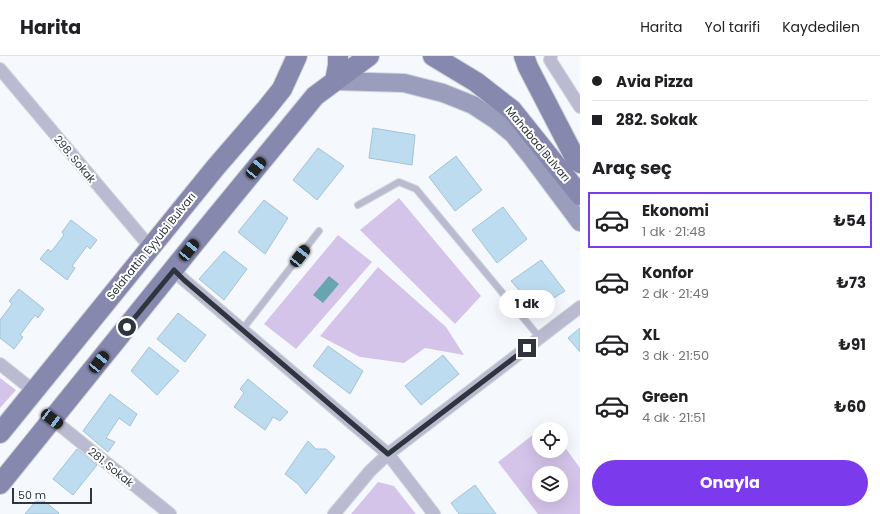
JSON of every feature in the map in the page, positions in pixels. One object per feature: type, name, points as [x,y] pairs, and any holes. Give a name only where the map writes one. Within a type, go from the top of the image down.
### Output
[{"type":"main road","name":"Selahattin Eyyubi Bulvarı","points":[[0,433],[215,168],[266,110],[282,89],[297,56]]},
{"type":"main road","points":[[335,81],[338,56]]},
{"type":"main road","points":[[0,484],[315,96],[369,56]]},
{"type":"main road","name":"Mahabad Bulvarı","points":[[433,56],[476,82],[512,110],[580,195]]},
{"type":"main road","name":"Mahabad Bulvarı","points":[[524,56],[528,67],[573,154],[580,163]]},
{"type":"main road","points":[[335,81],[404,83],[473,104],[513,134],[580,222]]},
{"type":"street","points":[[551,56],[550,60],[580,107]]},
{"type":"street","name":"298. Sokak","points":[[0,69],[150,247]]},
{"type":"street","points":[[174,270],[388,454],[434,514]]},
{"type":"street","points":[[334,514],[370,472],[388,454],[580,307]]},
{"type":"street","points":[[0,364],[34,391]]},
{"type":"street","name":"281. Sokak","points":[[52,419],[170,514]]},
{"type":"lane","points":[[358,205],[399,182],[416,189],[540,338]]},
{"type":"lane","points":[[242,330],[319,231]]},
{"type":"shaded area","points":[[399,198],[481,296],[455,324],[360,230]]},
{"type":"shaded area","points":[[338,235],[372,262],[296,349],[264,324]]},
{"type":"shaded area","points":[[378,267],[446,327],[464,355],[425,348],[404,363],[360,357],[320,336]]},
{"type":"shaded area","points":[[0,378],[16,390],[0,408]]},
{"type":"shaded area","points":[[532,435],[532,458],[568,458],[568,452],[580,468],[580,514],[538,514],[498,462]]},
{"type":"shaded area","points":[[378,482],[394,486],[416,514],[351,514]]},
{"type":"water","points":[[329,276],[339,284],[323,303],[313,295]]},
{"type":"building","points":[[373,128],[415,135],[412,165],[369,158]]},
{"type":"building","points":[[318,148],[344,166],[317,200],[293,180]]},
{"type":"building","points":[[456,156],[482,190],[455,211],[429,177]]},
{"type":"building","points":[[264,200],[288,218],[265,254],[238,232]]},
{"type":"building","points":[[503,207],[527,239],[497,263],[472,230]]},
{"type":"building","points":[[71,220],[97,240],[90,249],[87,246],[72,266],[75,268],[67,280],[40,259],[48,249],[51,252],[64,235],[62,232]]},
{"type":"building","points":[[224,251],[247,269],[224,300],[199,279]]},
{"type":"building","points":[[541,260],[565,291],[536,309],[511,281]]},
{"type":"building","points":[[19,289],[44,309],[38,318],[35,315],[20,335],[23,337],[14,349],[0,338],[0,320],[12,304],[9,301]]},
{"type":"building","points":[[178,313],[206,335],[185,362],[157,339]]},
{"type":"building","points":[[580,328],[580,352],[568,338]]},
{"type":"building","points":[[328,346],[363,371],[350,394],[313,366]]},
{"type":"building","points":[[149,347],[179,371],[157,395],[131,371]]},
{"type":"building","points":[[443,355],[459,374],[421,405],[405,386]]},
{"type":"building","points":[[248,379],[288,412],[280,421],[273,417],[265,430],[234,407],[244,393],[240,389]]},
{"type":"building","points":[[110,394],[137,414],[130,426],[119,418],[106,438],[115,442],[108,452],[83,431]]},
{"type":"building","points":[[308,441],[316,449],[326,449],[335,457],[306,494],[298,484],[285,474]]},
{"type":"building","points":[[77,449],[97,465],[73,495],[53,479]]},
{"type":"building","points":[[475,485],[496,514],[459,514],[451,503]]},
{"type":"building","points":[[39,497],[59,513],[25,514]]},
{"type":"route","points":[[127,327],[174,270],[388,454],[527,348]]}]
